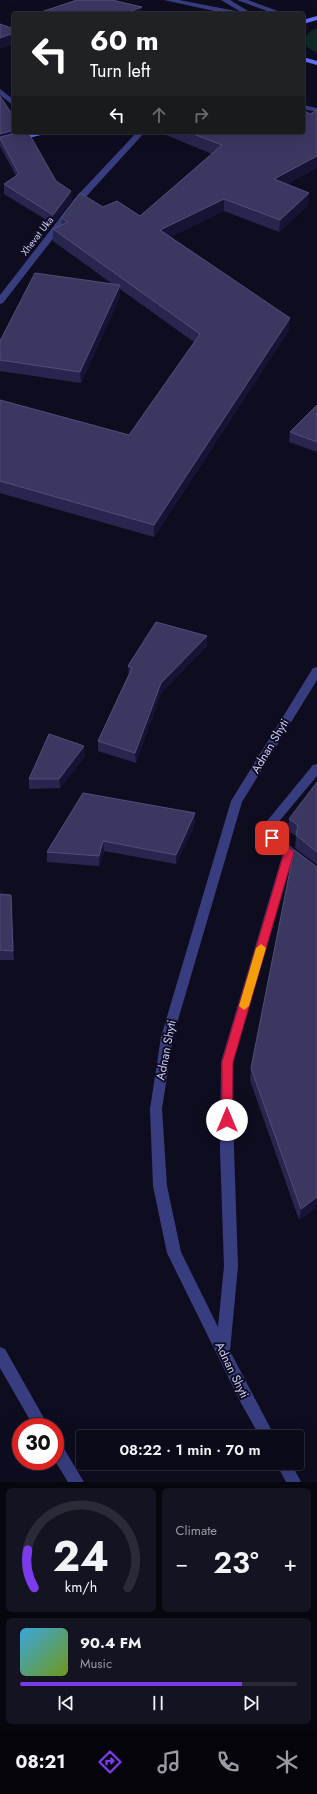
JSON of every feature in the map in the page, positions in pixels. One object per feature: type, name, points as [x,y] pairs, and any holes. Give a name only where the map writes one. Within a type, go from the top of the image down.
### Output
[{"type":"main road","points":[[305,21],[317,18]]},
{"type":"main road","points":[[305,60],[316,63]]},
{"type":"main road","points":[[305,66],[316,63]]},
{"type":"main road","points":[[0,144],[38,134]]},
{"type":"street","points":[[168,0],[229,12]]},
{"type":"street","points":[[225,0],[246,12]]},
{"type":"street","points":[[241,0],[276,12]]},
{"type":"street","points":[[0,91],[12,102]]},
{"type":"street","points":[[305,107],[317,110]]},
{"type":"street","name":"Xhevat Uka","points":[[0,301],[80,198],[139,134]]},
{"type":"street","name":"Adnan Shyti","points":[[264,1430],[246,1398],[174,1253],[160,1186],[156,1109],[166,1036],[237,801],[317,671]]},
{"type":"street","points":[[317,768],[264,832],[317,873]]},
{"type":"street","points":[[223,1352],[231,1266],[227,1150],[227,1062],[289,852]]},
{"type":"street","points":[[0,1354],[37,1418]]},
{"type":"street","points":[[64,1461],[77,1482]]},
{"type":"street","points":[[287,1470],[294,1482]]},
{"type":"green space","points":[[317,28],[317,53],[307,47],[305,41],[305,37]]},
{"type":"building","points":[[77,0],[112,0],[142,7],[128,12],[41,12]]},
{"type":"building","points":[[0,24],[12,28],[12,34],[0,38]]},
{"type":"building","points":[[0,96],[12,114],[12,131],[0,134]]},
{"type":"building","points":[[317,110],[317,156],[274,179],[309,193],[280,220],[224,199],[160,230],[290,318],[154,525],[0,481],[0,400],[129,435],[200,334],[53,229],[68,222],[61,218],[80,193],[103,207],[117,201],[140,216],[222,145],[193,134],[305,134],[305,111],[310,114]]},
{"type":"building","points":[[12,134],[29,134],[56,181],[71,191],[53,215],[4,184],[19,174],[0,137]]},
{"type":"building","points":[[35,273],[120,285],[80,372],[0,360],[0,341]]},
{"type":"building","points":[[317,405],[317,442],[290,432]]},
{"type":"building","points":[[156,622],[207,636],[161,683],[135,753],[98,741],[132,668],[128,666]]},
{"type":"building","points":[[49,734],[84,746],[59,779],[29,779]]},
{"type":"building","points":[[317,782],[317,852],[296,835],[298,825],[289,819]]},
{"type":"building","points":[[83,793],[195,813],[176,855],[103,841],[99,856],[47,852]]},
{"type":"building","points":[[294,850],[317,867],[317,1197],[301,1209],[251,1068]]},
{"type":"building","points":[[0,894],[11,895],[13,951],[0,950]]},
{"type":"slow traffic","points":[[244,1006],[261,948]]},
{"type":"route","points":[[227,1120],[227,1062],[289,852],[272,838]]}]
